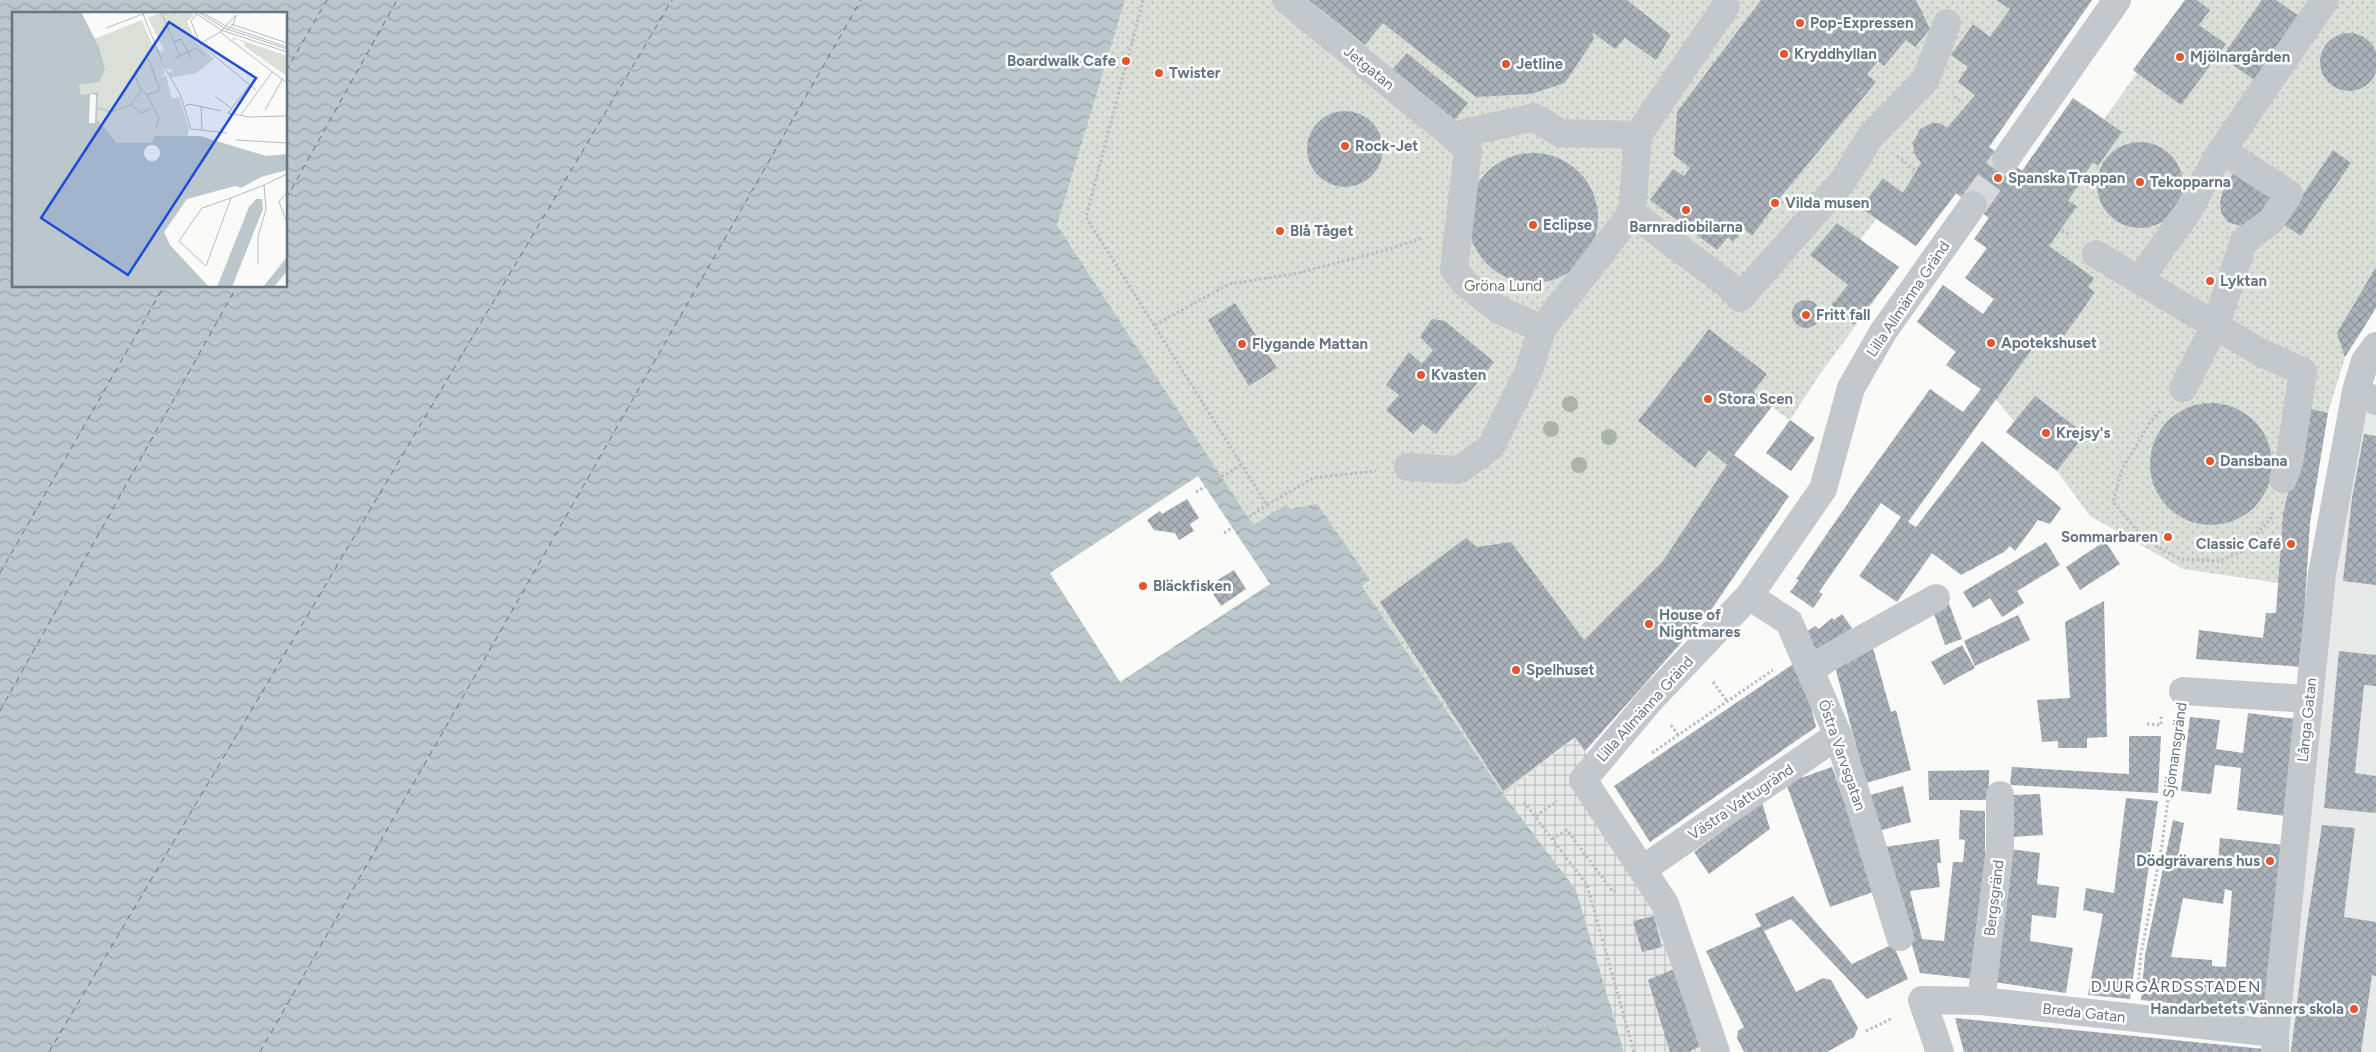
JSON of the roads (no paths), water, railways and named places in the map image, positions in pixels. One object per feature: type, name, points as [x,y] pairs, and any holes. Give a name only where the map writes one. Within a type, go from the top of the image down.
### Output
[{"type":"street","name":"Jetgatan","points":[[1286,0],[1461,143]]},
{"type":"street","points":[[2006,159],[2116,0]]},
{"type":"street","points":[[2139,280],[2188,210],[2222,150],[2325,0]]},
{"type":"street","points":[[1408,468],[1459,470],[1491,447],[1529,370],[1542,329],[1632,213],[1638,135],[1726,6]]},
{"type":"street","points":[[1632,213],[1726,284],[1740,298],[1844,181],[1870,137],[1926,79],[1947,23]]},
{"type":"street","points":[[1542,329],[1499,310],[1465,283],[1454,269],[1461,143],[1534,117],[1560,133],[1638,135]]},
{"type":"street","points":[[2183,388],[2216,324],[2244,241],[2271,221],[2289,194],[2222,150]]},
{"type":"street","name":"Lilla Allmänna Gränd","points":[[1716,1052],[1664,904],[1643,869],[1583,780],[1651,699],[1749,596],[1824,489],[1851,388],[1883,332],[1973,205]]},
{"type":"street","points":[[2096,254],[2216,324],[2258,351],[2303,372],[2289,463],[2283,478]]},
{"type":"street","name":"Långa Gatan","points":[[2275,1042],[2322,574],[2366,396],[2366,361],[2376,346]]},
{"type":"street","name":"Östra Varvsgatan","points":[[1749,596],[1790,622],[1838,735],[1900,937]]},
{"type":"street","points":[[1806,660],[1828,658],[1936,598]]},
{"type":"street","name":"Sjömansgränd","points":[[2183,690],[2309,699]]},
{"type":"street","name":"Västra Vattugränd","points":[[1643,869],[1838,735]]},
{"type":"street","name":"Bergsgränd","points":[[1981,1001],[2000,847],[2000,795]]},
{"type":"street","name":"Breda Gatan","points":[[1940,1052],[1922,1000],[1981,1001],[2134,1018],[2275,1042]]},
{"type":"water","points":[[0,0],[1125,0],[1057,225],[1253,525],[1286,505],[1291,509],[1317,504],[1370,580],[1362,586],[1504,795],[1576,890],[1624,1052],[0,1052]]},
{"type":"tunnel","points":[[1973,205],[2006,159]]},
{"type":"place","name":"Pop-Expressen","points":[[1800,23]]},
{"type":"place","name":"Kryddhyllan","points":[[1784,54]]},
{"type":"place","name":"Mjölnargården","points":[[2180,57]]},
{"type":"place","name":"Boardwalk Cafe","points":[[1126,61]]},
{"type":"place","name":"Jetline","points":[[1506,64]]},
{"type":"place","name":"Twister","points":[[1159,73]]},
{"type":"place","name":"Rock-Jet","points":[[1345,146]]},
{"type":"place","name":"Spanska Trappan","points":[[1998,178]]},
{"type":"place","name":"Tekopparna","points":[[2140,182]]},
{"type":"place","name":"Vilda musen","points":[[1775,203]]},
{"type":"place","name":"Barnradiobilarna","points":[[1686,210]]},
{"type":"place","name":"Eclipse","points":[[1533,225]]},
{"type":"place","name":"Blå Tåget","points":[[1280,231]]},
{"type":"place","name":"Lyktan","points":[[2210,281]]},
{"type":"place","name":"Fritt fall","points":[[1806,315]]},
{"type":"place","name":"Apotekshuset","points":[[1991,343]]},
{"type":"place","name":"Flygande Mattan","points":[[1242,344]]},
{"type":"place","name":"Kvasten","points":[[1421,375]]},
{"type":"place","name":"Stora Scen","points":[[1708,399]]},
{"type":"place","name":"Krejsy's","points":[[2046,433]]},
{"type":"place","name":"Dansbana","points":[[2210,461]]},
{"type":"place","name":"Sommarbaren","points":[[2168,537]]},
{"type":"place","name":"Classic Café","points":[[2291,544]]},
{"type":"place","name":"Bläckfisken","points":[[1143,586]]},
{"type":"place","name":"House of Nightmares","points":[[1649,624]]},
{"type":"place","name":"Spelhuset","points":[[1516,670]]},
{"type":"place","name":"Dödgrävarens hus","points":[[2270,861]]},
{"type":"place","name":"Handarbetets Vänners skola","points":[[2354,1009]]},
{"type":"district","name":"DJURGÅRDSSTADEN","points":[[2176,986]]},
{"type":"park label","name":"Gröna Lund","points":[[1503,286]]}]
